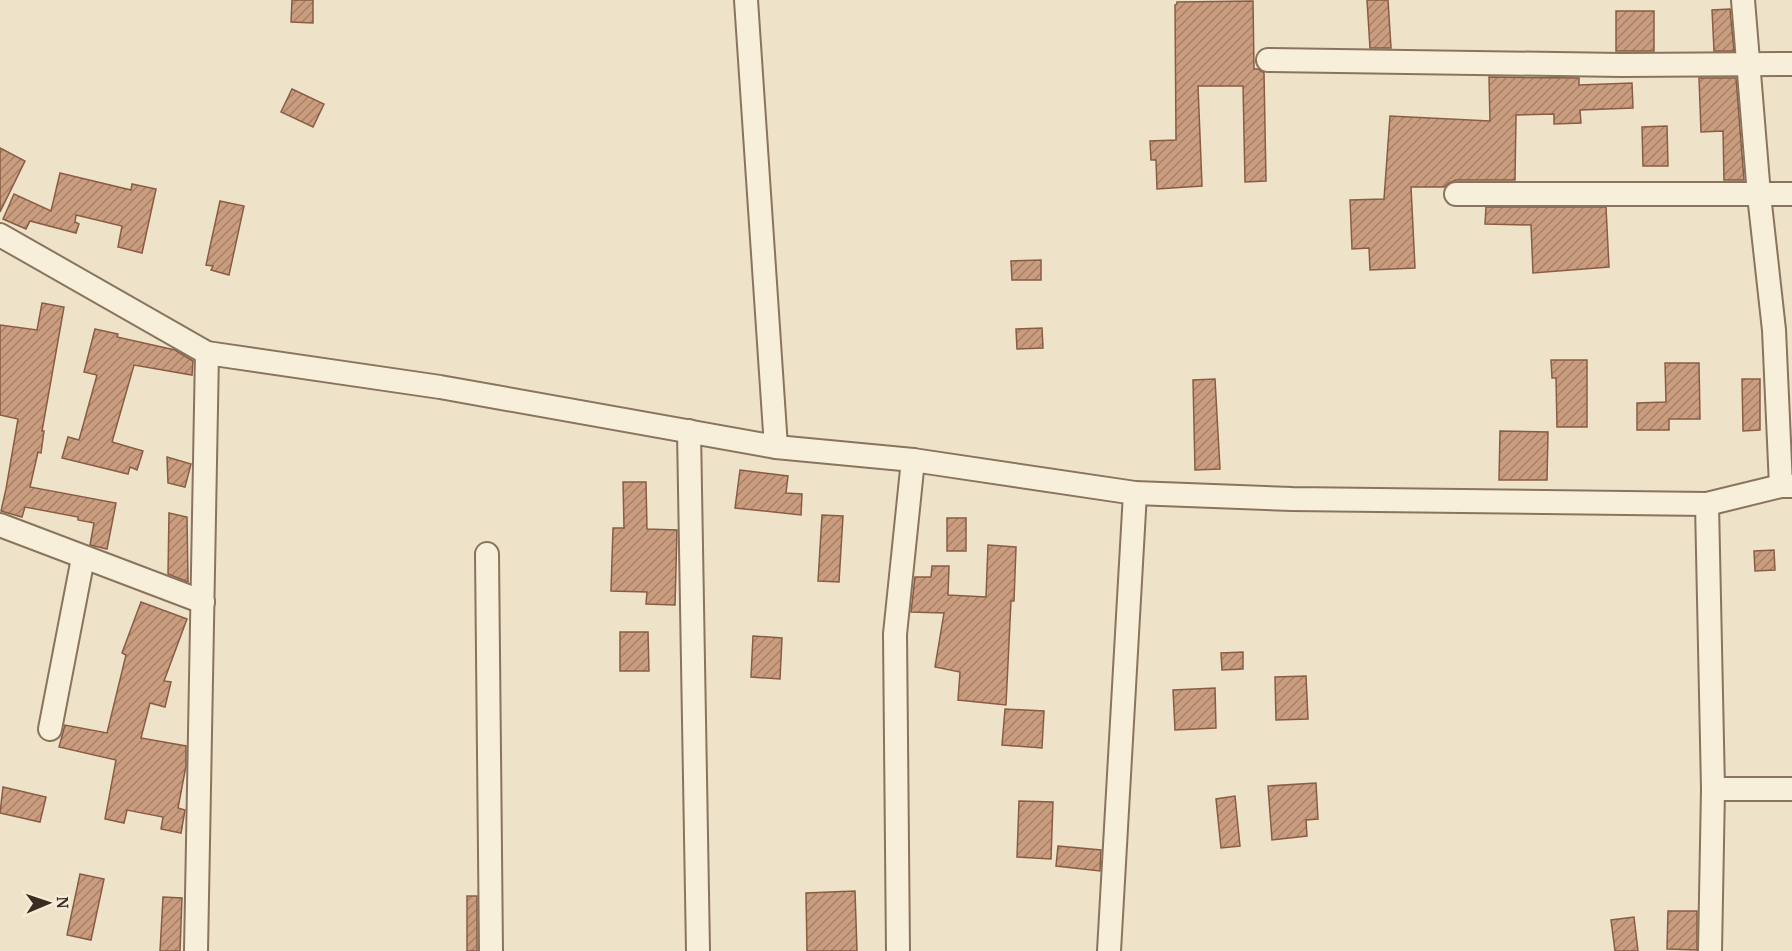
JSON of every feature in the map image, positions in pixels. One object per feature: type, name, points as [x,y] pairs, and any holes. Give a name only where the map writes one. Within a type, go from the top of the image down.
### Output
[{"type":"street","points":[[746,0],[776,447]]},
{"type":"street","points":[[0,236],[207,353],[440,387],[776,447],[913,460],[1135,493],[1304,499],[1707,504],[1787,486],[1783,330],[1759,195],[1743,0]]},
{"type":"street","points":[[1268,60],[1622,65],[1792,64]]},
{"type":"street","points":[[1456,194],[1792,194]]},
{"type":"street","points":[[196,951],[207,353]]},
{"type":"street","points":[[689,431],[698,951]]},
{"type":"street","points":[[898,951],[895,634],[913,460]]},
{"type":"street","points":[[1109,951],[1135,493]]},
{"type":"street","points":[[1707,504],[1713,789],[1710,951]]},
{"type":"street","points":[[0,525],[203,602]]},
{"type":"street","points":[[487,554],[491,951]]},
{"type":"street","points":[[50,729],[83,558]]},
{"type":"street","points":[[1713,789],[1792,789]]},
{"type":"building","points":[[292,0],[313,0],[313,23],[291,22]]},
{"type":"building","points":[[1367,0],[1388,0],[1391,48],[1370,48]]},
{"type":"building","points":[[1253,1],[1254,69],[1264,73],[1266,181],[1245,182],[1243,86],[1198,86],[1202,186],[1157,189],[1156,160],[1151,160],[1150,141],[1176,140],[1175,5],[1177,2]]},
{"type":"building","points":[[1730,9],[1734,51],[1714,51],[1712,10]]},
{"type":"building","points":[[1616,11],[1654,11],[1654,51],[1616,51]]},
{"type":"building","points":[[1489,77],[1579,78],[1579,85],[1632,83],[1633,108],[1580,110],[1581,123],[1554,124],[1554,114],[1516,115],[1515,180],[1456,180],[1444,187],[1411,187],[1415,268],[1370,270],[1369,248],[1352,249],[1350,200],[1384,199],[1390,116],[1490,121]]},
{"type":"building","points":[[1699,78],[1736,78],[1744,180],[1724,180],[1723,131],[1701,132]]},
{"type":"building","points":[[292,89],[324,104],[313,127],[281,112]]},
{"type":"building","points":[[1667,126],[1668,166],[1643,166],[1642,127]]},
{"type":"building","points":[[0,148],[25,161],[0,212]]},
{"type":"building","points":[[60,173],[131,190],[132,184],[156,189],[142,253],[118,247],[122,226],[76,215],[75,222],[79,224],[76,233],[30,221],[26,229],[3,219],[14,194],[51,211]]},
{"type":"building","points":[[220,201],[244,206],[229,275],[211,270],[213,266],[206,265]]},
{"type":"building","points":[[1486,207],[1606,207],[1609,267],[1533,273],[1531,225],[1485,224]]},
{"type":"building","points":[[1041,260],[1041,280],[1012,280],[1011,261]]},
{"type":"building","points":[[42,303],[64,307],[42,431],[44,431],[41,453],[38,452],[30,487],[116,503],[107,549],[90,545],[94,523],[78,520],[78,517],[25,507],[22,517],[1,511],[18,419],[0,415],[0,325],[37,330]]},
{"type":"building","points":[[1042,328],[1043,348],[1017,349],[1016,329]]},
{"type":"building","points":[[95,329],[118,334],[117,337],[175,350],[193,361],[192,375],[134,365],[112,442],[143,451],[137,470],[130,467],[128,474],[62,458],[68,437],[79,440],[97,375],[84,372]]},
{"type":"building","points":[[1551,360],[1587,360],[1587,427],[1557,427],[1556,378],[1552,378]]},
{"type":"building","points":[[1665,363],[1699,363],[1700,419],[1669,419],[1669,430],[1637,430],[1637,403],[1666,402]]},
{"type":"building","points":[[1215,379],[1220,469],[1195,470],[1193,380]]},
{"type":"building","points":[[1742,379],[1760,379],[1760,430],[1743,431]]},
{"type":"building","points":[[1500,431],[1548,432],[1547,480],[1499,480]]},
{"type":"building","points":[[167,457],[191,464],[185,487],[168,483]]},
{"type":"building","points":[[740,470],[788,476],[786,493],[802,494],[801,515],[735,508]]},
{"type":"building","points":[[623,482],[646,482],[647,529],[677,530],[675,605],[646,604],[647,592],[611,591],[613,528],[624,528]]},
{"type":"building","points":[[169,513],[187,517],[188,582],[168,574]]},
{"type":"building","points":[[822,515],[843,516],[839,582],[818,581]]},
{"type":"building","points":[[947,518],[966,518],[966,551],[947,551]]},
{"type":"building","points":[[988,545],[1016,547],[1006,705],[958,700],[960,672],[935,667],[944,613],[911,612],[915,577],[931,577],[932,566],[949,566],[948,595],[986,597]]},
{"type":"building","points":[[1774,550],[1775,570],[1755,571],[1754,551]]},
{"type":"building","points":[[141,602],[187,619],[164,681],[171,682],[165,707],[150,703],[141,738],[186,746],[186,766],[178,808],[185,810],[181,833],[161,829],[163,817],[127,810],[124,823],[105,819],[116,760],[59,747],[65,725],[107,733],[126,655],[122,653]]},
{"type":"building","points":[[620,632],[648,632],[649,671],[620,671]]},
{"type":"building","points":[[753,636],[782,638],[780,679],[751,677]]},
{"type":"building","points":[[1243,652],[1243,669],[1222,670],[1221,653]]},
{"type":"building","points":[[1306,676],[1308,719],[1276,720],[1275,677]]},
{"type":"building","points":[[1215,688],[1216,728],[1175,730],[1173,690]]},
{"type":"building","points":[[1005,709],[1044,711],[1042,748],[1002,745]]},
{"type":"building","points":[[1316,783],[1318,819],[1306,820],[1307,836],[1272,840],[1268,786]]},
{"type":"building","points":[[3,787],[46,797],[40,822],[0,813]]},
{"type":"building","points":[[1235,796],[1240,846],[1221,848],[1216,799]]},
{"type":"building","points":[[1019,801],[1053,802],[1051,859],[1017,857]]},
{"type":"building","points":[[1058,846],[1101,850],[1100,871],[1056,866]]},
{"type":"building","points":[[80,874],[104,879],[91,940],[67,935]]},
{"type":"building","points":[[855,891],[857,951],[807,951],[806,893]]},
{"type":"building","points":[[467,896],[477,896],[477,951],[467,951]]},
{"type":"building","points":[[163,897],[182,898],[180,951],[160,951]]},
{"type":"building","points":[[1668,911],[1697,911],[1697,950],[1667,949]]},
{"type":"building","points":[[1634,917],[1638,951],[1615,951],[1611,920]]}]
